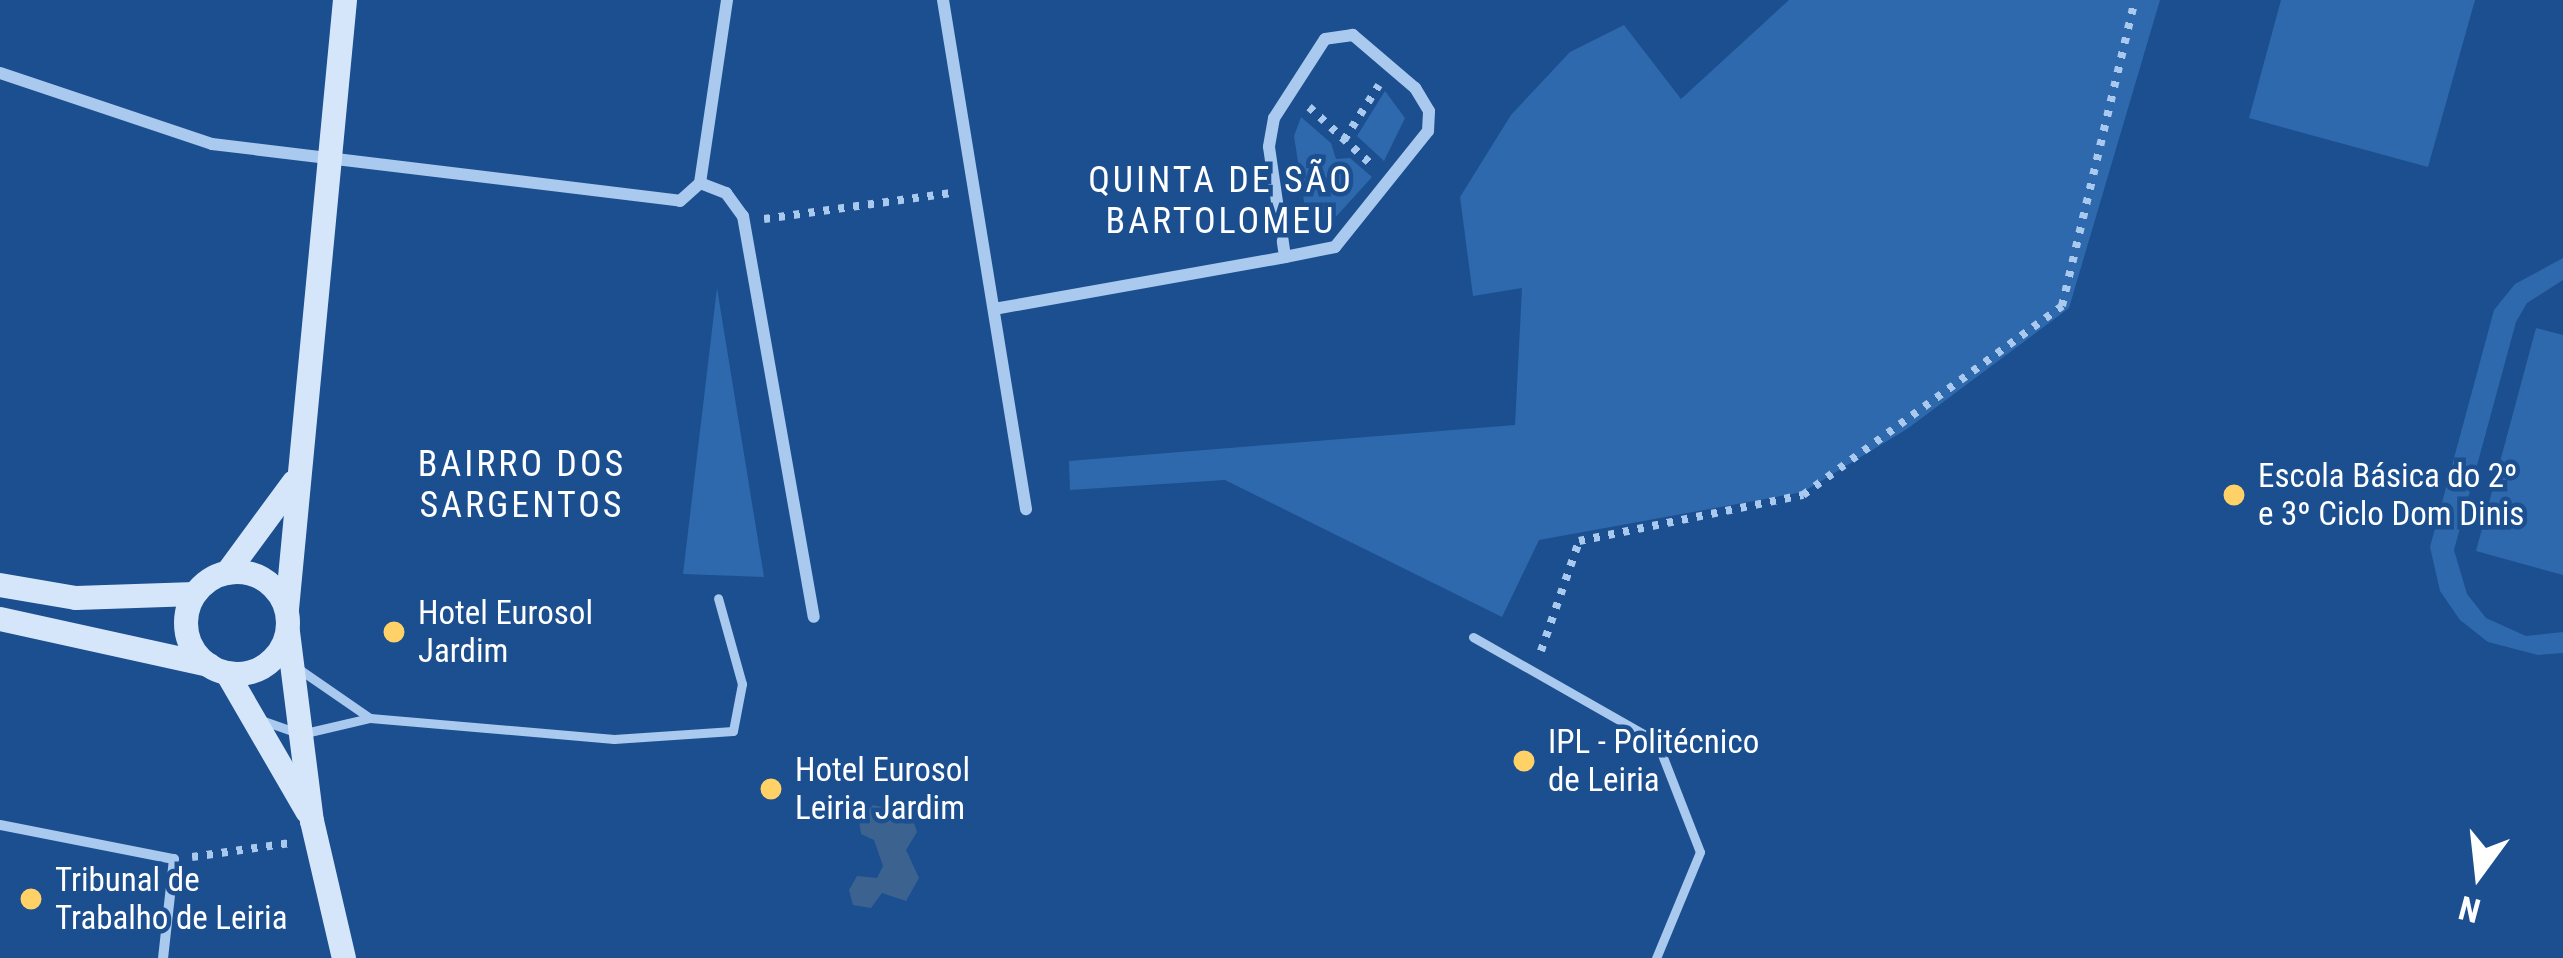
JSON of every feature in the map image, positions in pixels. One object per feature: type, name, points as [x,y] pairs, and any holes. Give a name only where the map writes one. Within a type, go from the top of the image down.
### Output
[{"type":"main road","points":[[344,958],[312,821],[287,621],[294,481],[346,0]]},
{"type":"main road","points":[[0,585],[76,598],[195,594],[227,573],[294,481]]},
{"type":"main road","points":[[227,573],[258,575],[287,621]]},
{"type":"main road","points":[[195,594],[189,640],[218,669],[253,717],[312,821]]},
{"type":"main road","points":[[0,620],[218,669],[273,660],[287,621]]},
{"type":"street","points":[[0,73],[152,130],[328,160],[680,201],[700,183],[727,0]]},
{"type":"street","points":[[943,0],[1026,509]]},
{"type":"street","points":[[994,309],[1285,257],[1335,247],[1422,148],[1429,111],[1353,35],[1335,34],[1291,91],[1269,147],[1285,257]]},
{"type":"street","points":[[700,183],[726,193],[744,221],[814,617]]},
{"type":"street","points":[[0,825],[174,859],[163,958]]},
{"type":"lane","points":[[253,717],[301,734],[370,718],[614,739],[733,731],[742,684],[718,598]]},
{"type":"lane","points":[[1474,637],[1645,734],[1674,776],[1700,852],[1656,958]]},
{"type":"lane","points":[[292,665],[370,718]]},
{"type":"path","points":[[1534,672],[1579,541],[1803,495],[2062,306],[2135,0]]},
{"type":"path","points":[[1344,140],[1391,68]]},
{"type":"path","points":[[1291,91],[1392,183]]},
{"type":"path","points":[[744,221],[974,190]]},
{"type":"path","points":[[174,859],[292,843]]},
{"type":"shaded area","points":[[1789,0],[2160,0],[2069,308],[1907,429],[1803,492],[1539,540],[1502,617],[1225,480],[1070,490],[1069,461],[1515,425],[1522,288],[1473,296],[1460,197],[1511,115],[1570,52],[1624,25],[1681,99]]},
{"type":"shaded area","points":[[2281,0],[2475,0],[2428,167],[2249,118]]},
{"type":"shaded area","points":[[1385,91],[1405,118],[1384,161],[1357,136]]},
{"type":"shaded area","points":[[1301,117],[1331,143],[1336,159],[1350,158],[1372,177],[1333,220],[1315,221],[1305,208],[1294,136]]},
{"type":"shaded area","points":[[2563,258],[2563,280],[2527,303],[2516,322],[2454,550],[2467,594],[2486,618],[2526,636],[2563,632],[2563,653],[2538,655],[2488,642],[2460,620],[2440,591],[2430,547],[2494,310],[2515,284]]},
{"type":"shaded area","points":[[717,288],[764,577],[683,574]]},
{"type":"shaded area","points":[[2536,328],[2563,335],[2563,575],[2476,551]]},
{"type":"shaded area","points":[[873,805],[911,813],[917,832],[906,850],[919,878],[906,901],[882,893],[871,908],[853,905],[849,890],[857,876],[877,878],[883,866],[874,840],[861,834],[859,820]]},
{"type":"place","name":"Escola Básica do 2º e 3º Ciclo Dom Dinis","points":[[2234,495]]},
{"type":"place","name":"Hotel Eurosol Jardim","points":[[394,632]]},
{"type":"place","name":"IPL - Politécnico de Leiria","points":[[1524,761]]},
{"type":"place","name":"Hotel Eurosol Leiria Jardim","points":[[771,789]]},
{"type":"place","name":"Tribunal de Trabalho de Leiria","points":[[31,899]]},
{"type":"district","name":"QUINTA DE SÃO BARTOLOMEU","points":[[1221,200]]},
{"type":"district","name":"BAIRRO DOS SARGENTOS","points":[[522,484]]}]
